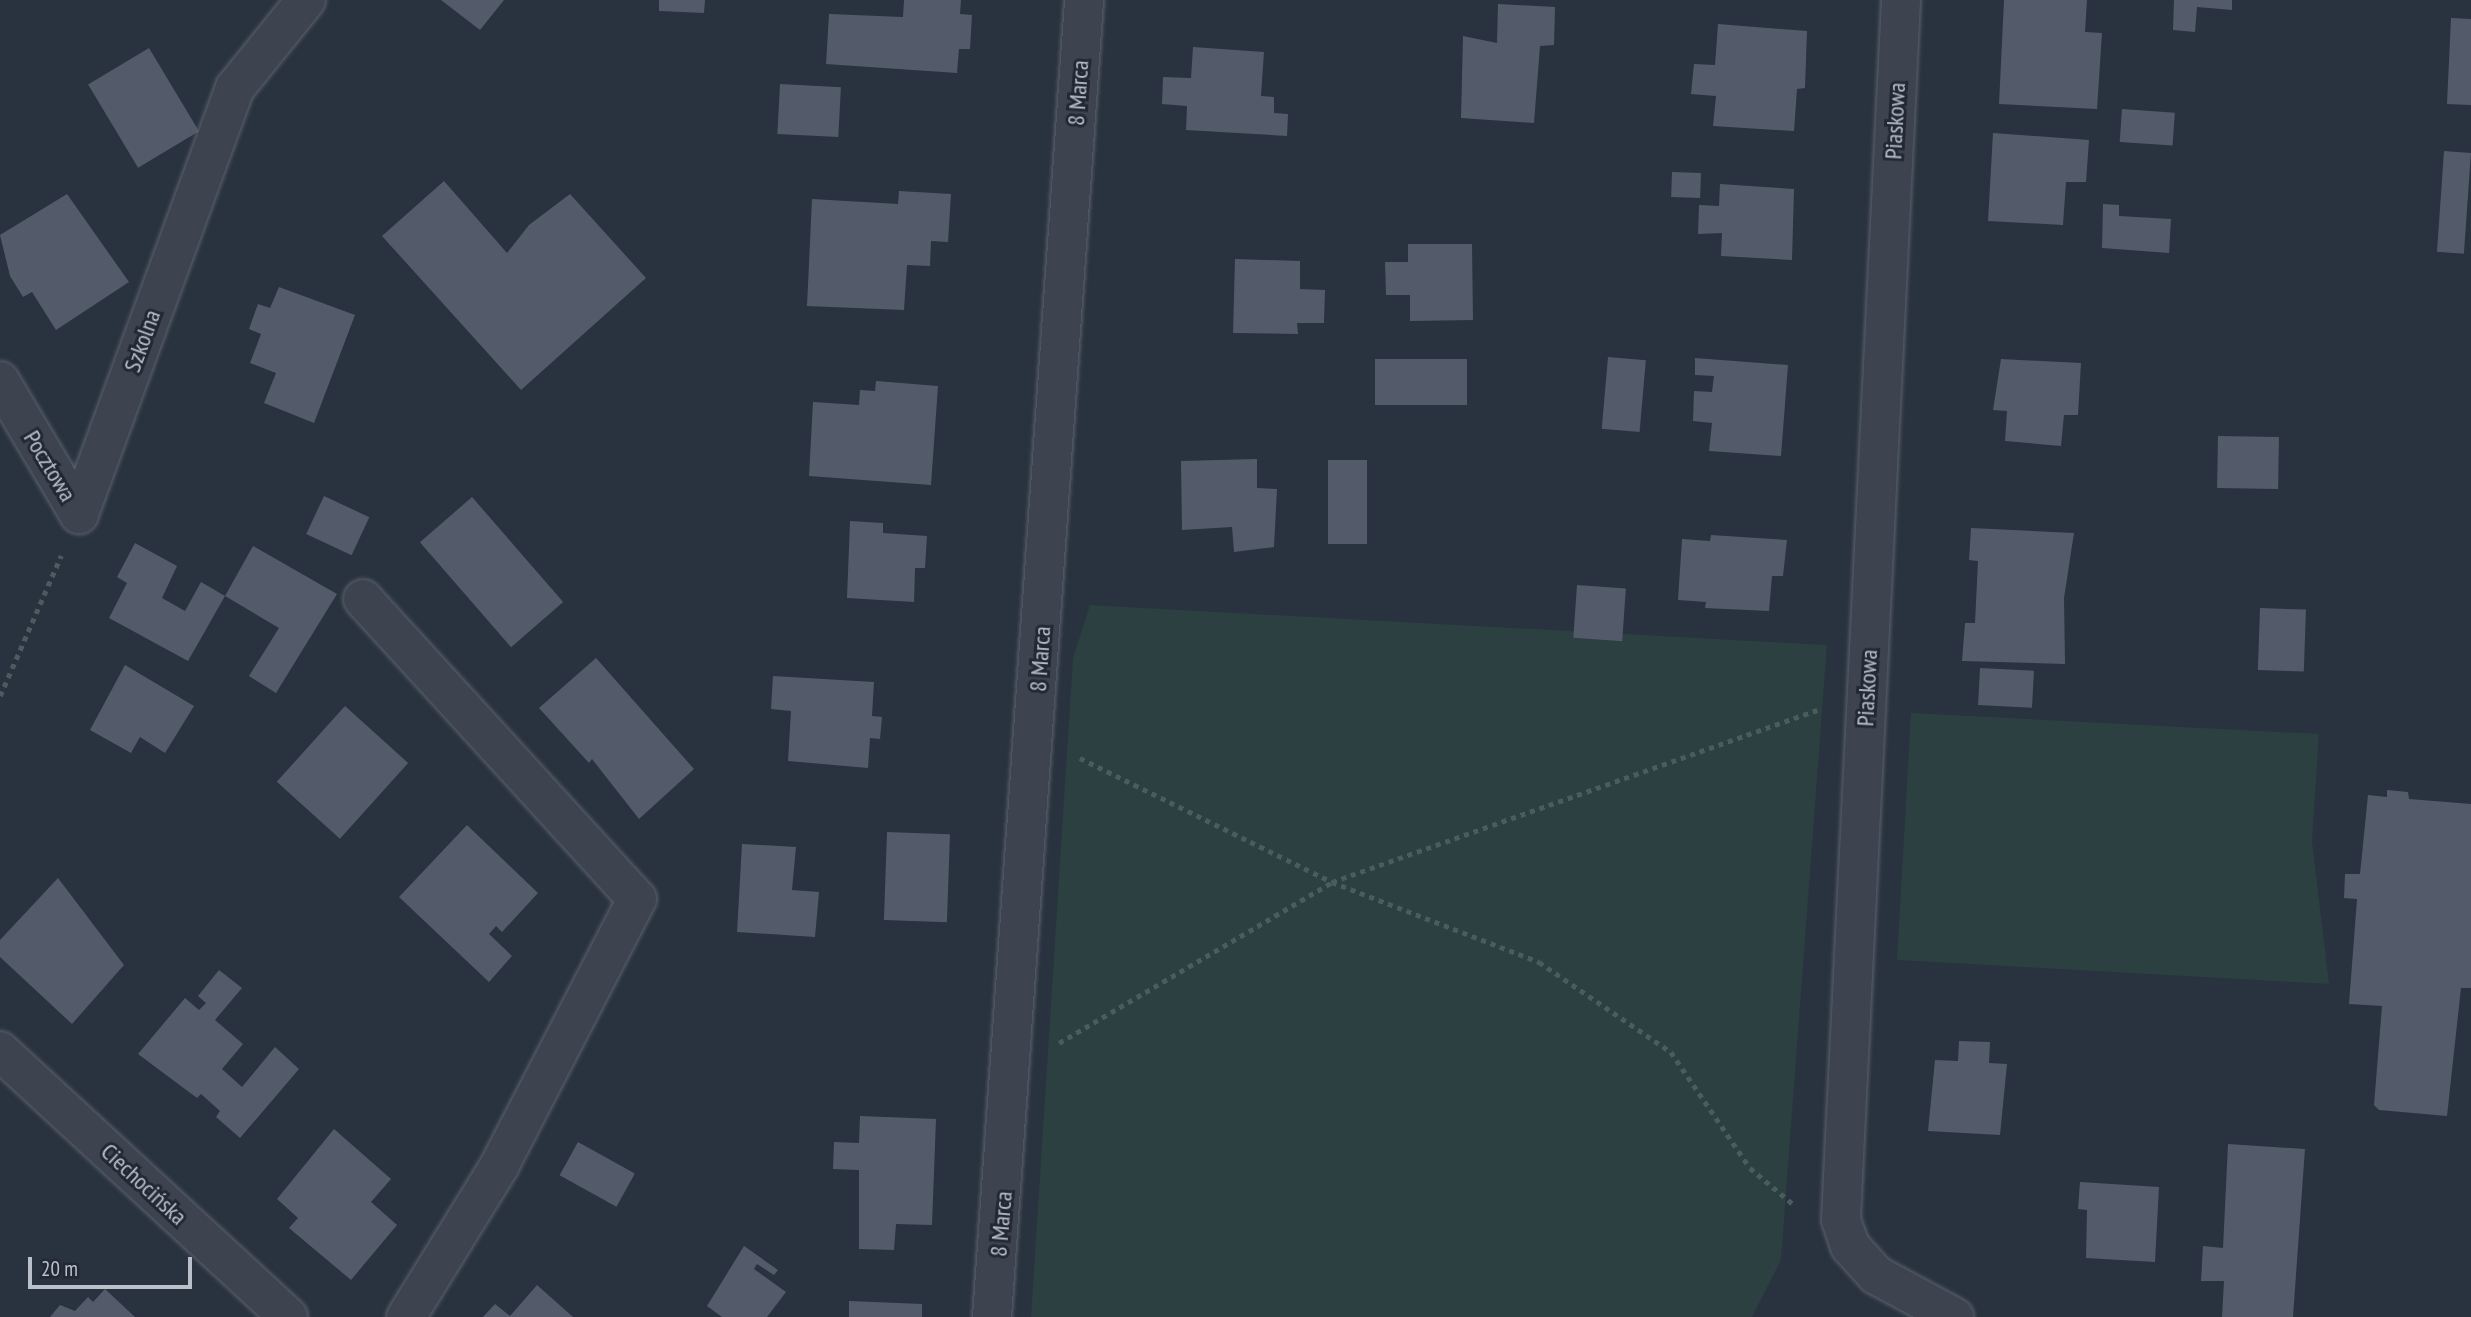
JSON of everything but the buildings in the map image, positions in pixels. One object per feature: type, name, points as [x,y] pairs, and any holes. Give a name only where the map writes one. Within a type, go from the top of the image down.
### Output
[{"type":"street","name":"Szkolna","points":[[79,514],[235,88],[306,0]]},
{"type":"street","name":"8 Marca","points":[[992,1317],[1012,1071],[1084,0]]},
{"type":"street","name":"Piaskowa","points":[[1901,0],[1842,1208],[1850,1246],[1876,1275],[1954,1317]]},
{"type":"street","name":"Pocztowa","points":[[0,381],[79,514]]},
{"type":"street","points":[[363,599],[637,899],[500,1165],[406,1317]]},
{"type":"street","name":"Ciechocińska","points":[[0,1051],[288,1317]]},
{"type":"path","points":[[0,696],[79,514]]},
{"type":"path","points":[[1012,1071],[1332,882],[1867,692]]},
{"type":"path","points":[[1034,736],[1332,882],[1539,962],[1671,1052],[1750,1168],[1850,1246]]},
{"type":"shaded area","points":[[1090,605],[1827,645],[1781,1260],[1752,1317],[1031,1317],[1073,658]]},
{"type":"shaded area","points":[[1911,713],[2319,734],[2312,842],[2329,984],[1897,960]]}]
